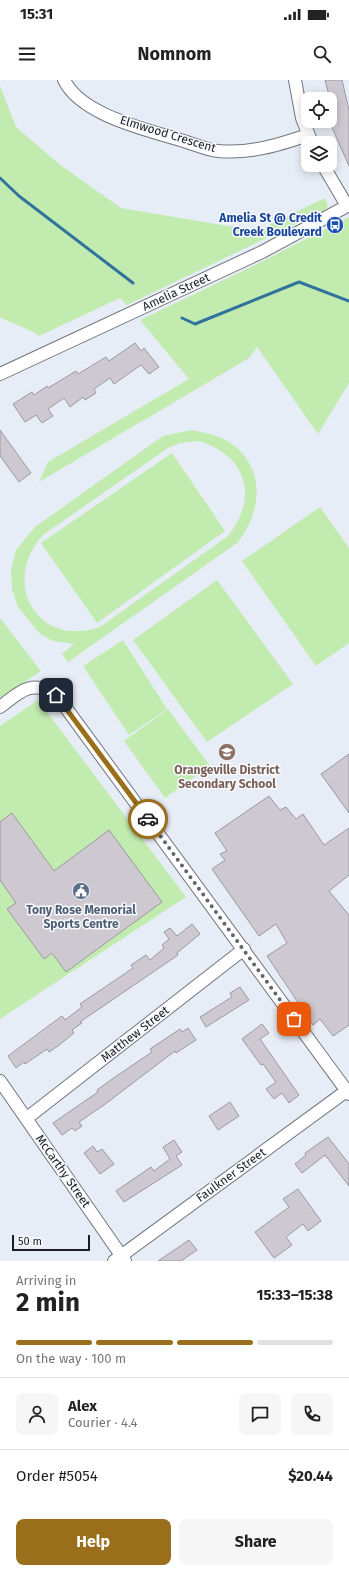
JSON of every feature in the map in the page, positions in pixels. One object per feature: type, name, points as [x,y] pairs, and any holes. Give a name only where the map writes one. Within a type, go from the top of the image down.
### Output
[{"type":"street","name":"Elmwood Crescent","points":[[64,80],[68,90],[106,115],[217,151],[254,150],[301,141]]},
{"type":"street","points":[[295,80],[299,103],[309,136]]},
{"type":"street","points":[[327,172],[348,205]]},
{"type":"street","name":"Amelia Street","points":[[0,374],[262,252],[348,205]]},
{"type":"street","points":[[0,707],[24,688],[43,687],[56,695],[348,1091]]},
{"type":"street","name":"Matthew Street","points":[[27,1118],[244,949]]},
{"type":"street","name":"McCarthy Street","points":[[0,1082],[27,1118],[120,1259]]},
{"type":"street","name":"Faulkner Street","points":[[120,1259],[348,1091]]},
{"type":"green space","points":[[0,86],[16,127],[59,164],[121,208],[257,231],[325,198],[328,206],[325,210],[127,305],[120,298],[39,336],[0,317]]},
{"type":"green space","points":[[349,217],[349,383],[318,434],[257,347],[249,358],[39,482],[48,462],[189,379],[140,320],[251,267]]},
{"type":"green space","points":[[191,430],[207,433],[227,441],[243,454],[251,466],[257,492],[252,518],[237,543],[68,662],[62,654],[74,644],[53,641],[40,634],[18,607],[12,589],[11,570],[16,550],[35,527],[163,436]],"holes":[[[198,441],[215,448],[228,456],[237,467],[243,479],[245,492],[243,507],[238,521],[228,536],[100,627],[78,631],[58,629],[43,620],[32,607],[26,591],[25,572],[31,553],[43,535],[168,448],[181,443]]]},
{"type":"green space","points":[[172,453],[225,531],[97,623],[41,543]]},
{"type":"green space","points":[[320,507],[349,548],[349,643],[316,666],[242,561]]},
{"type":"green space","points":[[217,580],[293,684],[207,742],[133,640]]},
{"type":"green space","points":[[0,618],[41,671],[0,699]]},
{"type":"green space","points":[[123,640],[167,709],[129,735],[83,666]]},
{"type":"green space","points":[[38,700],[186,897],[0,1019],[0,726]]},
{"type":"green space","points":[[168,709],[210,766],[165,798],[124,741]]},
{"type":"building","points":[[325,80],[342,80],[349,110],[349,166],[332,128],[337,128],[337,92],[328,92]]},
{"type":"building","points":[[135,343],[141,351],[144,348],[159,367],[149,374],[141,365],[114,384],[110,378],[94,389],[96,393],[85,400],[83,397],[70,407],[64,398],[48,409],[53,416],[42,423],[36,415],[25,422],[13,404],[32,392],[34,395],[47,386],[48,388],[76,371],[78,374],[106,357],[109,361]]},
{"type":"building","points":[[0,430],[31,473],[19,482],[0,456]]},
{"type":"building","points":[[349,754],[349,813],[321,774]]},
{"type":"building","points":[[269,796],[280,810],[286,807],[296,819],[303,814],[324,845],[349,828],[349,875],[329,891],[349,915],[349,1025],[333,1036],[320,1019],[313,1025],[267,956],[287,943],[276,924],[259,936],[212,869],[225,860],[220,854],[227,851],[215,833]]},
{"type":"building","name":"Tony Rose Memorial Sports Centre","points":[[12,813],[54,871],[109,830],[162,902],[66,972],[52,953],[44,959],[7,909],[16,903],[0,880],[0,822]]},
{"type":"building","points":[[192,924],[200,934],[177,953],[178,955],[80,1022],[82,1023],[72,1030],[74,1033],[58,1046],[49,1052],[47,1049],[25,1064],[24,1062],[16,1068],[8,1056],[62,1016],[65,1020],[82,1007],[80,1004],[133,968],[131,965],[146,955],[150,960],[164,948],[162,945],[169,939],[164,932],[170,928],[177,936]]},
{"type":"building","points":[[240,987],[249,1000],[206,1027],[200,1017],[232,997],[230,993]]},
{"type":"building","points":[[262,1024],[269,1033],[260,1039],[299,1095],[289,1103],[282,1093],[274,1099],[266,1089],[276,1082],[263,1064],[261,1065],[242,1039]]},
{"type":"building","points":[[188,1028],[196,1040],[176,1053],[175,1051],[79,1122],[82,1126],[75,1131],[72,1128],[62,1135],[53,1123],[98,1092],[97,1090],[115,1077],[152,1052],[150,1049],[180,1029],[182,1032]]},
{"type":"building","points":[[230,1102],[239,1116],[218,1130],[209,1116]]},
{"type":"building","points":[[328,1137],[349,1164],[349,1186],[325,1155],[302,1173],[295,1164],[306,1155],[305,1153]]},
{"type":"building","points":[[174,1140],[182,1152],[176,1156],[182,1165],[124,1202],[116,1191],[151,1167],[154,1171],[170,1159],[163,1147]]},
{"type":"building","points":[[93,1146],[97,1152],[102,1149],[114,1164],[100,1174],[84,1153]]},
{"type":"building","points":[[298,1189],[321,1221],[308,1231],[303,1224],[286,1237],[292,1245],[274,1258],[255,1232],[289,1207],[283,1199]]},
{"type":"building","points":[[189,1240],[197,1250],[181,1261],[158,1261]]},
{"type":"waterway","points":[[0,178],[19,196],[133,283]]},
{"type":"waterway","points":[[182,318],[195,324],[299,282],[349,301]]},
{"type":"way so far","points":[[148,819],[294,1019]]},
{"type":"place","name":"Amelia St @ Credit Creek Boulevard","points":[[335,225]]},
{"type":"place","name":"Orangeville District Secondary School","points":[[227,752]]},
{"type":"place","name":"Tony Rose Memorial Sports Centre","points":[[81,891]]},
{"type":"route","points":[[56,695],[148,819]]}]
